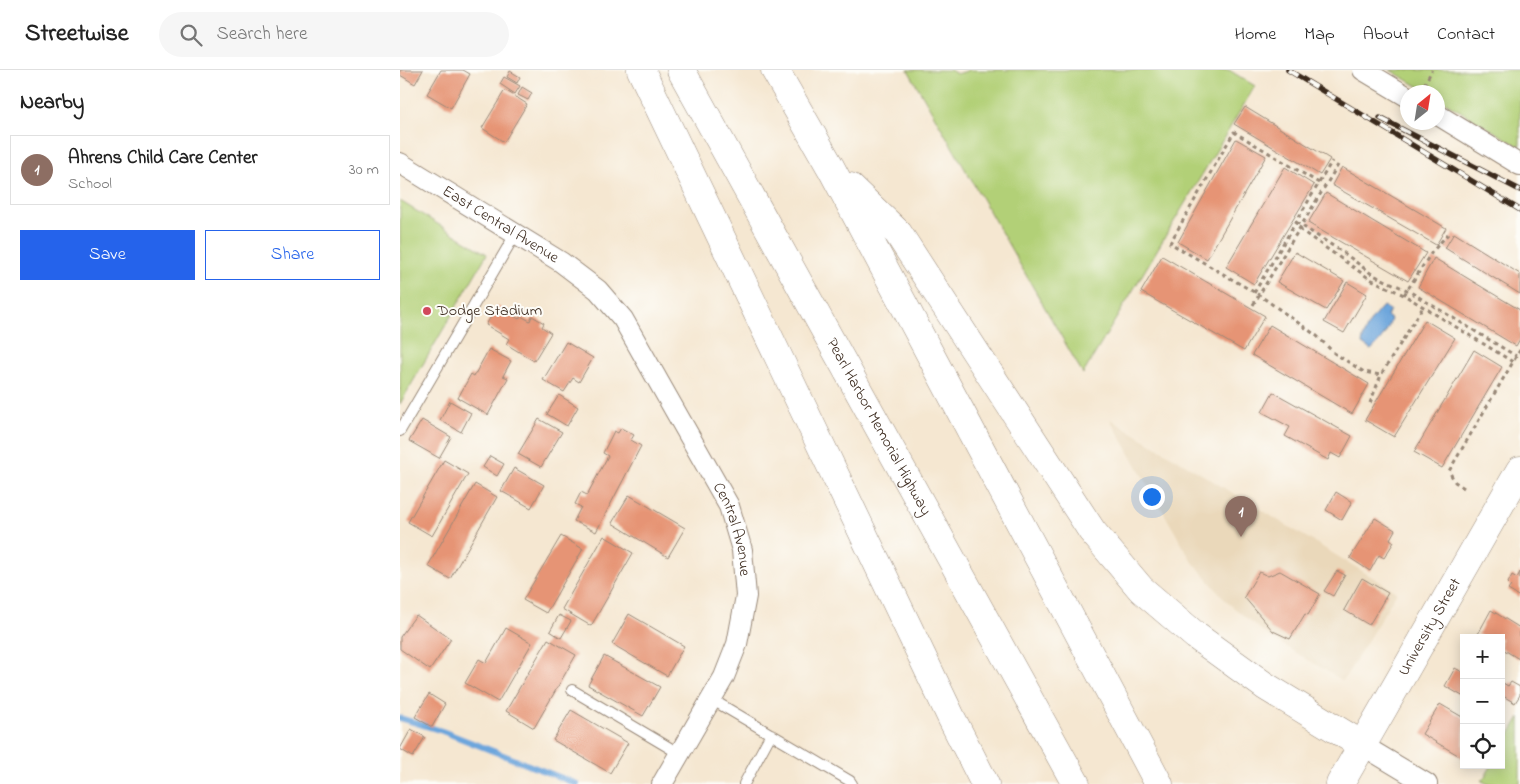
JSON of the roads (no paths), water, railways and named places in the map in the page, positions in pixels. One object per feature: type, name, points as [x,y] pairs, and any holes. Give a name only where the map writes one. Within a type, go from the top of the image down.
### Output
[{"type":"main road","points":[[641,70],[943,701],[985,784]]},
{"type":"main road","name":"Pearl Harbor Memorial Highway","points":[[681,70],[1076,784]]},
{"type":"main road","points":[[775,70],[831,168],[1159,784]]},
{"type":"main road","points":[[831,168],[898,233],[1092,531],[1141,589],[1196,636],[1265,686],[1362,745]]},
{"type":"main road","name":"University Street","points":[[1340,784],[1520,470]]},
{"type":"street","points":[[1363,70],[1400,92]]},
{"type":"street","points":[[1445,119],[1520,165]]},
{"type":"street","name":"East Central Avenue","points":[[400,163],[516,233],[561,262],[598,290]]},
{"type":"street","name":"Central Avenue","points":[[598,290],[623,320],[729,506],[742,550],[746,596],[737,644],[724,677],[662,784]]},
{"type":"street","points":[[1362,745],[1427,784]]},
{"type":"lane","points":[[400,430],[516,233]]},
{"type":"lane","points":[[572,690],[680,754]]},
{"type":"lane","points":[[711,699],[850,781],[852,784]]},
{"type":"lane","points":[[744,784],[771,734]]},
{"type":"water","points":[[1383,306],[1390,310],[1387,316],[1391,319],[1384,336],[1371,350],[1362,344],[1363,338],[1369,323]]},
{"type":"waterway","points":[[400,718],[442,731],[577,784]]},
{"type":"railway","points":[[1288,70],[1520,210]]},
{"type":"railway","points":[[1380,118],[1520,190]]},
{"type":"place","name":"Dodge Stadium","points":[[427,311]]},
{"type":"place","name":"Ahrens Child Care Center","points":[[1241,537]]}]
